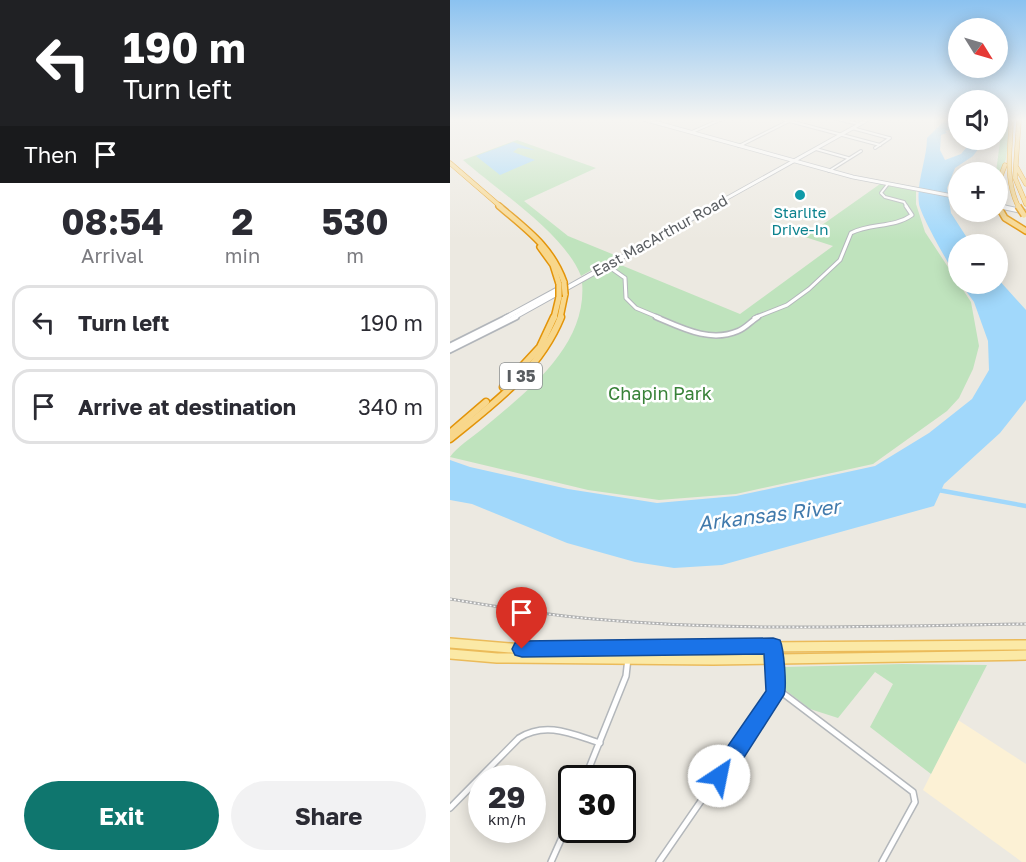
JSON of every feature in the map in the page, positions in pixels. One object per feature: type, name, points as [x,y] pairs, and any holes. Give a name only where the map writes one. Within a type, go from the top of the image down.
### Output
[{"type":"highway","points":[[1008,159],[1007,181],[1018,206],[1025,214]]},
{"type":"highway","points":[[1016,161],[1018,173],[1026,183]]},
{"type":"highway","points":[[1016,161],[1016,182],[1026,204]]},
{"type":"highway","name":"I 35","points":[[450,163],[549,251],[560,267],[563,311],[555,333],[536,361],[507,390],[450,439]]},
{"type":"highway","name":"I 35","points":[[450,168],[539,247],[562,283]]},
{"type":"highway","points":[[1008,220],[1026,231]]},
{"type":"highway","name":"I 35","points":[[450,433],[508,383],[534,355],[553,324],[562,296]]},
{"type":"main road","points":[[450,643],[522,649],[1026,645]]},
{"type":"main road","points":[[450,654],[497,658],[628,660],[1026,655]]},
{"type":"street","points":[[786,159],[890,185],[948,195]]},
{"type":"street","name":"East MacArthur Road","points":[[450,348],[795,159]]},
{"type":"street","points":[[829,171],[847,159]]},
{"type":"street","points":[[608,266],[624,275],[628,285],[626,298],[636,308],[693,333],[705,335],[729,333],[744,328],[755,318],[787,305],[832,270],[845,253],[846,242],[851,233],[868,225],[896,223],[910,217],[912,215],[904,202],[881,193],[890,185]]},
{"type":"street","points":[[1008,209],[1025,214]]},
{"type":"street","name":"East MacArthur Road","points":[[450,348],[491,332],[665,232]]},
{"type":"street","points":[[659,862],[755,724],[776,688],[773,646]]},
{"type":"street","points":[[591,765],[624,679],[629,648]]},
{"type":"street","points":[[776,688],[909,788],[915,795],[915,802],[882,862]]},
{"type":"street","points":[[450,808],[519,738],[531,729],[549,728],[600,743]]},
{"type":"street","points":[[551,862],[559,843]]},
{"type":"shaded area","points":[[958,720],[1026,764],[1026,862],[1022,862],[923,790]]},
{"type":"green space","points":[[571,159],[596,168],[524,201],[568,236],[617,256],[581,276],[573,260],[546,229],[463,160]]},
{"type":"green space","name":"Chapin Park","points":[[880,184],[916,191],[916,204],[925,232],[948,267],[948,294],[966,294],[971,302],[979,346],[973,369],[959,398],[947,411],[873,464],[736,494],[659,500],[588,490],[450,457],[534,384],[564,348],[575,327],[581,306],[582,282],[616,263],[740,314],[833,246],[805,237]]},
{"type":"green space","points":[[902,664],[987,665],[931,774],[870,727],[893,684],[875,672],[838,718],[810,709],[783,688],[779,673],[784,667]]},
{"type":"water","points":[[480,159],[535,160],[500,175]]},
{"type":"water","points":[[924,159],[968,159],[964,162],[948,162],[948,222],[957,222],[965,234],[948,234],[948,262],[930,230],[921,210],[918,196]]},
{"type":"water","name":"Arkansas River","points":[[1008,290],[1026,310],[1026,400],[1000,433],[944,484],[934,506],[722,565],[674,568],[635,562],[567,543],[472,504],[450,500],[450,460],[470,467],[568,489],[657,503],[736,496],[875,466],[929,433],[972,399],[989,370],[988,341],[974,302],[968,294],[1008,294]]},
{"type":"waterway","points":[[938,490],[1026,506]]},
{"type":"railway","points":[[450,599],[576,617],[702,626],[1026,624]]},
{"type":"place","name":"Starlite Drive-In","points":[[800,195]]},
{"type":"route","points":[[522,649],[773,646],[776,688],[774,695],[719,776]]}]
